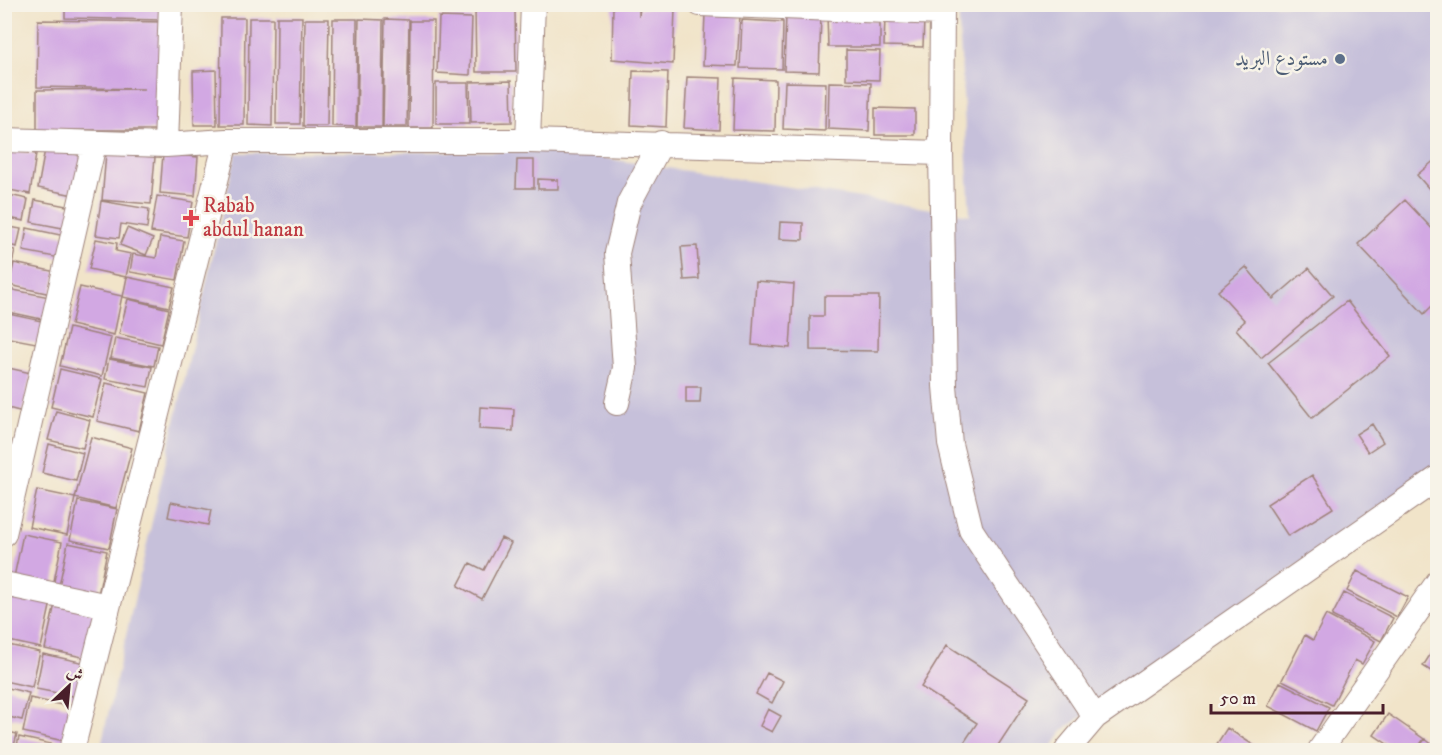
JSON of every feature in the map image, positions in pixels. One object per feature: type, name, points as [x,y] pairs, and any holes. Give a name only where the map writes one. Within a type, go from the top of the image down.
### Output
[{"type":"street","points":[[166,145],[171,4]]},
{"type":"street","points":[[528,141],[533,4]]},
{"type":"street","points":[[700,4],[942,9],[941,153],[945,386],[950,444],[971,530],[1095,717]]},
{"type":"street","points":[[4,140],[166,145],[226,141],[528,141],[661,143],[941,153]]},
{"type":"street","points":[[72,750],[226,141]]},
{"type":"street","points":[[617,403],[625,368],[616,254],[629,203],[661,143]]},
{"type":"street","points":[[4,534],[94,144]]},
{"type":"street","points":[[1067,750],[1095,717],[1437,478]]},
{"type":"street","points":[[1320,750],[1437,582]]},
{"type":"street","points":[[4,584],[108,606]]},
{"type":"shaded area","points":[[958,5],[1437,5],[1437,467],[1063,730],[1050,750],[100,750],[236,153],[558,151],[970,215]]},
{"type":"building","points":[[65,4],[162,4],[162,20],[65,18]]},
{"type":"building","points":[[613,5],[639,6],[639,17],[640,8],[675,9],[673,64],[612,59]]},
{"type":"building","points":[[475,9],[515,9],[516,72],[476,72]]},
{"type":"building","points":[[4,12],[9,12],[9,47],[4,47]]},
{"type":"building","points":[[705,13],[740,15],[737,66],[703,65]]},
{"type":"building","points":[[786,14],[821,16],[819,72],[784,71]]},
{"type":"building","points":[[827,14],[880,21],[880,47],[828,47]]},
{"type":"building","points":[[277,17],[302,17],[300,124],[276,124]]},
{"type":"building","points":[[439,17],[472,18],[470,75],[437,73]]},
{"type":"building","points":[[221,18],[245,18],[244,125],[220,125]]},
{"type":"building","points":[[249,18],[273,18],[272,126],[248,125]]},
{"type":"building","points":[[885,18],[924,19],[923,47],[884,46]]},
{"type":"building","points":[[305,19],[329,19],[327,126],[303,126]]},
{"type":"building","points":[[333,19],[357,19],[356,127],[332,126]]},
{"type":"building","points":[[359,19],[383,20],[382,127],[357,127]]},
{"type":"building","points":[[385,19],[409,20],[407,127],[383,127]]},
{"type":"building","points":[[38,20],[165,22],[165,130],[37,130],[37,90],[144,89],[37,87]]},
{"type":"building","points":[[742,20],[783,22],[782,69],[740,68]]},
{"type":"building","points":[[410,21],[434,21],[433,128],[409,128]]},
{"type":"building","points":[[4,49],[9,49],[9,83],[4,83]]},
{"type":"building","points":[[846,50],[880,51],[879,80],[846,79]]},
{"type":"building","points":[[216,70],[217,125],[194,125],[193,71]]},
{"type":"building","points":[[633,71],[668,72],[666,127],[631,125]]},
{"type":"building","points":[[687,77],[721,78],[719,130],[684,128]]},
{"type":"building","points":[[735,78],[776,80],[775,131],[733,130]]},
{"type":"building","points":[[511,81],[512,122],[471,123],[470,82]]},
{"type":"building","points":[[785,82],[826,83],[825,131],[783,129]]},
{"type":"building","points":[[829,82],[871,83],[869,131],[828,129]]},
{"type":"building","points":[[436,83],[468,83],[469,124],[436,124]]},
{"type":"building","points":[[4,87],[9,87],[9,121],[4,121]]},
{"type":"building","points":[[875,108],[915,109],[915,135],[875,135]]},
{"type":"building","points":[[4,149],[36,154],[30,194],[4,189]]},
{"type":"building","points":[[45,149],[85,156],[79,196],[38,188]]},
{"type":"building","points":[[106,153],[155,157],[151,204],[102,200]]},
{"type":"building","points":[[163,154],[198,157],[195,196],[160,193]]},
{"type":"building","points":[[1437,158],[1437,198],[1417,175]]},
{"type":"building","points":[[517,160],[534,160],[534,188],[516,188]]},
{"type":"building","points":[[538,179],[558,180],[558,189],[538,189]]},
{"type":"building","points":[[4,194],[28,199],[24,221],[4,217]]},
{"type":"building","points":[[157,196],[193,202],[187,237],[151,232]]},
{"type":"building","points":[[35,200],[77,208],[73,230],[31,222]]},
{"type":"building","points":[[1405,200],[1437,234],[1437,301],[1424,314],[1358,244]]},
{"type":"building","points":[[101,201],[149,209],[147,228],[121,224],[119,238],[96,235]]},
{"type":"building","points":[[780,222],[803,223],[803,240],[779,239]]},
{"type":"building","points":[[4,226],[21,229],[17,247],[4,244]]},
{"type":"building","points":[[27,228],[70,237],[65,259],[23,251]]},
{"type":"building","points":[[127,228],[153,239],[146,255],[120,245]]},
{"type":"building","points":[[160,237],[184,241],[177,280],[130,272],[133,254],[156,258]]},
{"type":"building","points":[[96,239],[117,243],[116,251],[131,254],[126,277],[89,269]]},
{"type":"building","points":[[697,246],[699,279],[684,280],[681,247]]},
{"type":"building","points":[[4,248],[15,250],[11,268],[4,266]]},
{"type":"building","points":[[14,263],[56,272],[51,294],[9,285]]},
{"type":"building","points":[[1246,267],[1273,299],[1309,268],[1333,296],[1261,358],[1236,329],[1245,321],[1218,291]]},
{"type":"building","points":[[127,277],[174,287],[169,307],[123,297]]},
{"type":"building","points":[[756,281],[794,284],[790,348],[752,345]]},
{"type":"building","points":[[80,287],[122,296],[114,335],[71,325]]},
{"type":"building","points":[[8,289],[50,297],[46,320],[4,311]]},
{"type":"building","points":[[824,296],[879,296],[878,351],[810,350],[810,316],[824,316]]},
{"type":"building","points":[[128,299],[169,309],[161,344],[119,334]]},
{"type":"building","points":[[1347,301],[1390,356],[1312,418],[1268,363]]},
{"type":"building","points":[[4,313],[46,322],[41,344],[4,337]]},
{"type":"building","points":[[69,328],[111,338],[102,376],[60,366]]},
{"type":"building","points":[[115,338],[158,346],[154,366],[111,358]]},
{"type":"building","points":[[109,359],[152,367],[148,387],[105,379]]},
{"type":"building","points":[[4,367],[31,373],[23,412],[4,407]]},
{"type":"building","points":[[60,369],[102,379],[93,417],[51,407]]},
{"type":"building","points":[[106,383],[148,393],[139,431],[97,421]]},
{"type":"building","points":[[686,387],[701,387],[700,403],[686,403]]},
{"type":"building","points":[[480,407],[514,409],[513,431],[479,429]]},
{"type":"building","points":[[56,411],[90,420],[83,448],[48,440]]},
{"type":"building","points":[[1372,424],[1383,442],[1368,452],[1356,434]]},
{"type":"building","points":[[91,437],[132,448],[116,508],[75,498]]},
{"type":"building","points":[[4,443],[14,446],[4,483]]},
{"type":"building","points":[[49,444],[83,453],[76,481],[42,473]]},
{"type":"building","points":[[1312,475],[1333,508],[1288,536],[1267,504]]},
{"type":"building","points":[[37,490],[75,498],[67,535],[29,527]]},
{"type":"building","points":[[78,501],[117,509],[109,548],[70,540]]},
{"type":"building","points":[[171,502],[211,510],[208,525],[168,517]]},
{"type":"building","points":[[23,534],[62,542],[52,591],[13,582]]},
{"type":"building","points":[[501,538],[511,543],[482,599],[458,586],[470,563],[484,570]]},
{"type":"building","points":[[68,543],[107,551],[97,600],[58,591]]},
{"type":"building","points":[[1357,571],[1408,597],[1397,617],[1347,591]]},
{"type":"building","points":[[10,588],[52,597],[41,648],[4,640],[4,614]]},
{"type":"building","points":[[1344,593],[1393,618],[1381,641],[1332,616]]},
{"type":"building","points":[[56,599],[98,608],[87,658],[45,649]]},
{"type":"building","points":[[1326,615],[1375,641],[1362,664],[1355,660],[1332,705],[1282,680],[1305,635],[1313,640]]},
{"type":"building","points":[[4,644],[40,652],[32,687],[4,681]]},
{"type":"building","points":[[1437,644],[1437,675],[1423,666]]},
{"type":"building","points":[[947,645],[1029,698],[995,750],[959,750],[977,723],[921,687]]},
{"type":"building","points":[[43,654],[85,663],[78,697],[36,689]]},
{"type":"building","points":[[767,673],[783,681],[772,703],[756,694]]},
{"type":"building","points":[[1280,682],[1329,707],[1316,731],[1268,706]]},
{"type":"building","points":[[4,687],[29,693],[22,720],[4,716]]},
{"type":"building","points":[[30,698],[71,707],[64,741],[23,732]]},
{"type":"building","points":[[768,709],[781,716],[772,732],[760,726]]},
{"type":"building","points":[[1388,714],[1424,739],[1416,750],[1396,750],[1374,735]]},
{"type":"building","points":[[1227,728],[1261,750],[1213,750]]},
{"type":"building","points":[[4,731],[17,734],[13,750],[4,750]]},
{"type":"building","points":[[19,737],[60,746],[59,750],[16,750]]},
{"type":"building","points":[[1425,739],[1437,748],[1437,750],[1417,750]]},
{"type":"place","name":"مستودع البريد","points":[[1340,59]]},
{"type":"place","name":"Rabab abdul hanan","points":[[191,218]]}]
